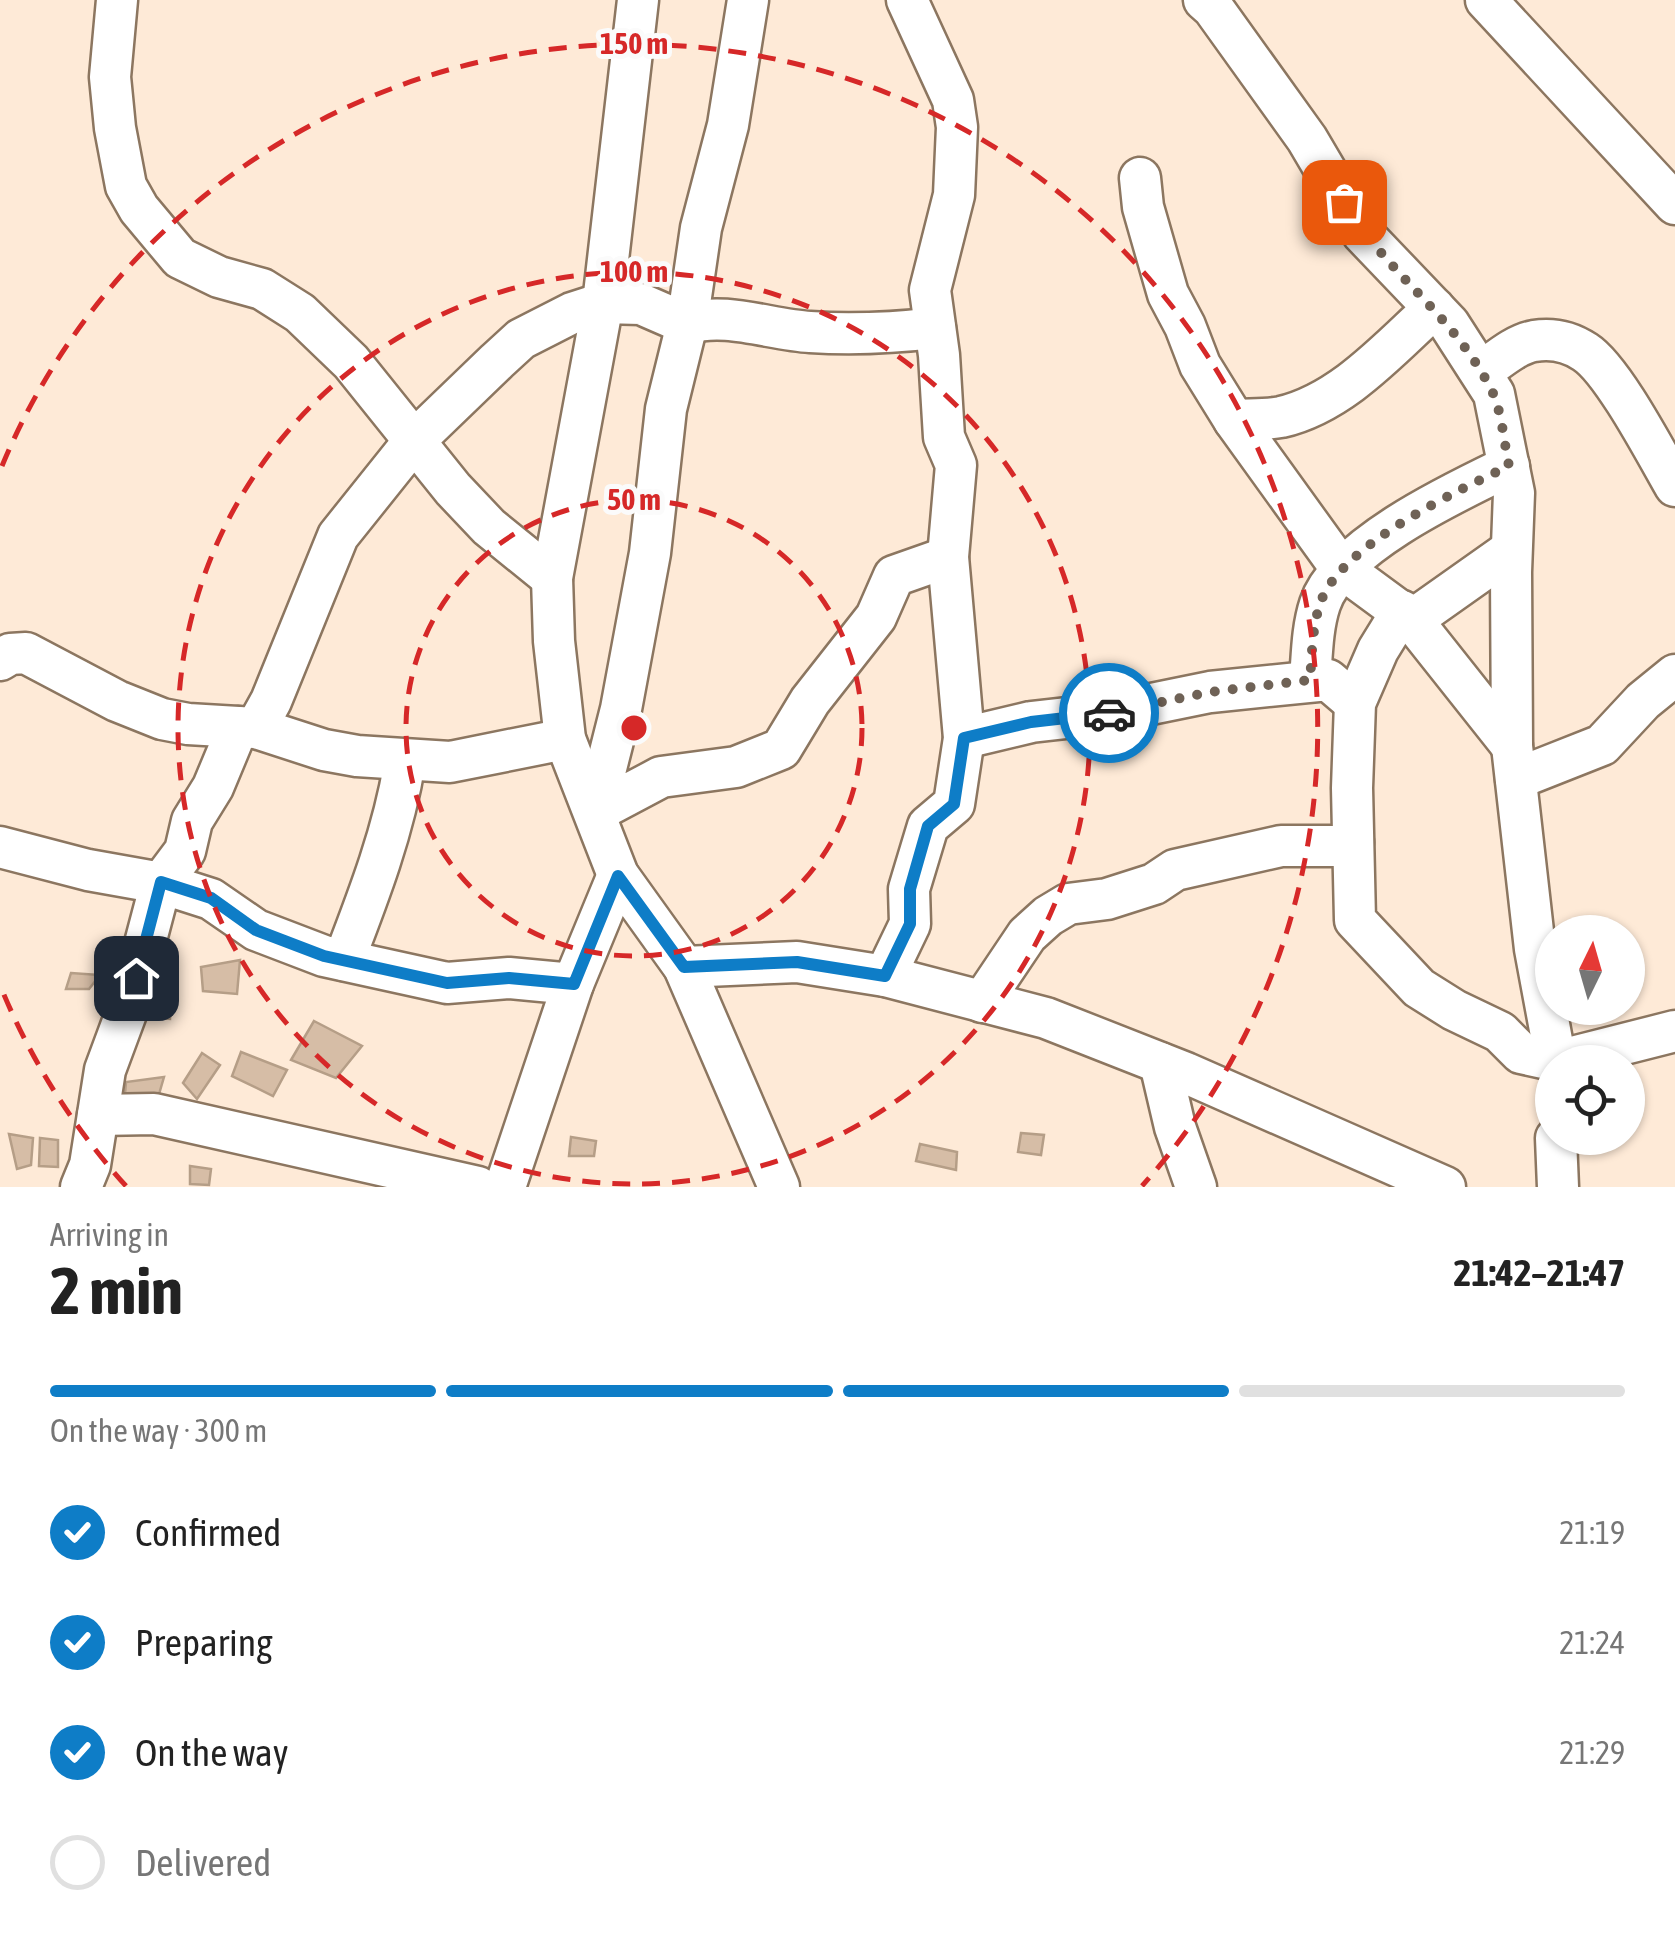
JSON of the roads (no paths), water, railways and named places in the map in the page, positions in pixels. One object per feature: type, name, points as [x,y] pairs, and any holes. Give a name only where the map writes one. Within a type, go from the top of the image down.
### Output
[{"type":"street","points":[[118,0],[110,77],[115,128],[126,186],[139,208],[180,258],[220,277],[262,289],[300,313],[351,362],[489,527],[552,578]]},
{"type":"street","points":[[638,0],[602,303],[552,578],[554,641],[565,738],[618,876],[684,967],[779,1187]]},
{"type":"street","points":[[595,812],[622,708],[650,552],[666,408],[687,324],[702,228],[728,125],[748,0]]},
{"type":"street","points":[[885,976],[910,924],[910,889],[928,826],[954,804],[964,738],[948,558],[956,465],[944,437],[930,290],[954,195],[954,100],[907,0]]},
{"type":"street","points":[[1204,0],[1306,140],[1362,234],[1450,324],[1494,394],[1514,494],[1514,762],[1535,948],[1551,1045]]},
{"type":"street","points":[[1486,0],[1675,204]]},
{"type":"street","points":[[1140,178],[1143,207],[1168,294],[1186,326],[1200,365],[1234,420],[1340,567],[1407,616],[1514,762]]},
{"type":"street","points":[[81,1187],[90,1165],[105,1070],[128,1008],[161,882],[185,851],[192,822],[247,728],[271,701],[338,536],[414,441],[521,339],[572,313],[602,303],[641,304],[687,324],[706,318],[806,332],[874,336],[935,328]]},
{"type":"street","points":[[1234,420],[1280,417],[1317,404],[1356,379],[1434,308]]},
{"type":"street","points":[[1480,372],[1512,350],[1534,341],[1563,341],[1588,354],[1622,396],[1675,486]]},
{"type":"street","points":[[1310,680],[1321,601],[1340,567],[1420,510],[1509,466]]},
{"type":"street","points":[[1512,550],[1407,616],[1378,650],[1355,704],[1356,920],[1419,988],[1500,1032],[1521,1053],[1535,1059]]},
{"type":"street","points":[[595,812],[661,777],[736,767],[780,749],[810,701],[876,618],[894,576],[948,558]]},
{"type":"street","points":[[0,660],[10,654],[26,653],[118,702],[162,718],[247,728],[324,750],[405,761],[450,762],[565,738]]},
{"type":"street","points":[[1514,762],[1602,745],[1643,701],[1675,675]]},
{"type":"street","points":[[964,738],[1031,722],[1102,714],[1210,692],[1310,680],[1328,680],[1355,704]]},
{"type":"street","points":[[344,960],[377,872],[405,761]]},
{"type":"street","points":[[982,1002],[1028,935],[1068,904],[1108,898],[1154,884],[1175,870],[1281,846],[1336,846],[1353,842]]},
{"type":"street","points":[[0,847],[88,870],[161,882],[211,898],[256,930],[344,960],[447,983],[509,978],[574,984]]},
{"type":"street","points":[[505,1187],[574,984],[618,876]]},
{"type":"street","points":[[684,967],[797,962],[885,976],[1046,1018],[1160,1063],[1445,1187]]},
{"type":"street","points":[[1630,1045],[1675,1031]]},
{"type":"street","points":[[1160,1063],[1175,1127],[1196,1187]]},
{"type":"street","points":[[98,1115],[154,1114],[478,1187]]},
{"type":"street","points":[[1557,1155],[1558,1187]]}]
